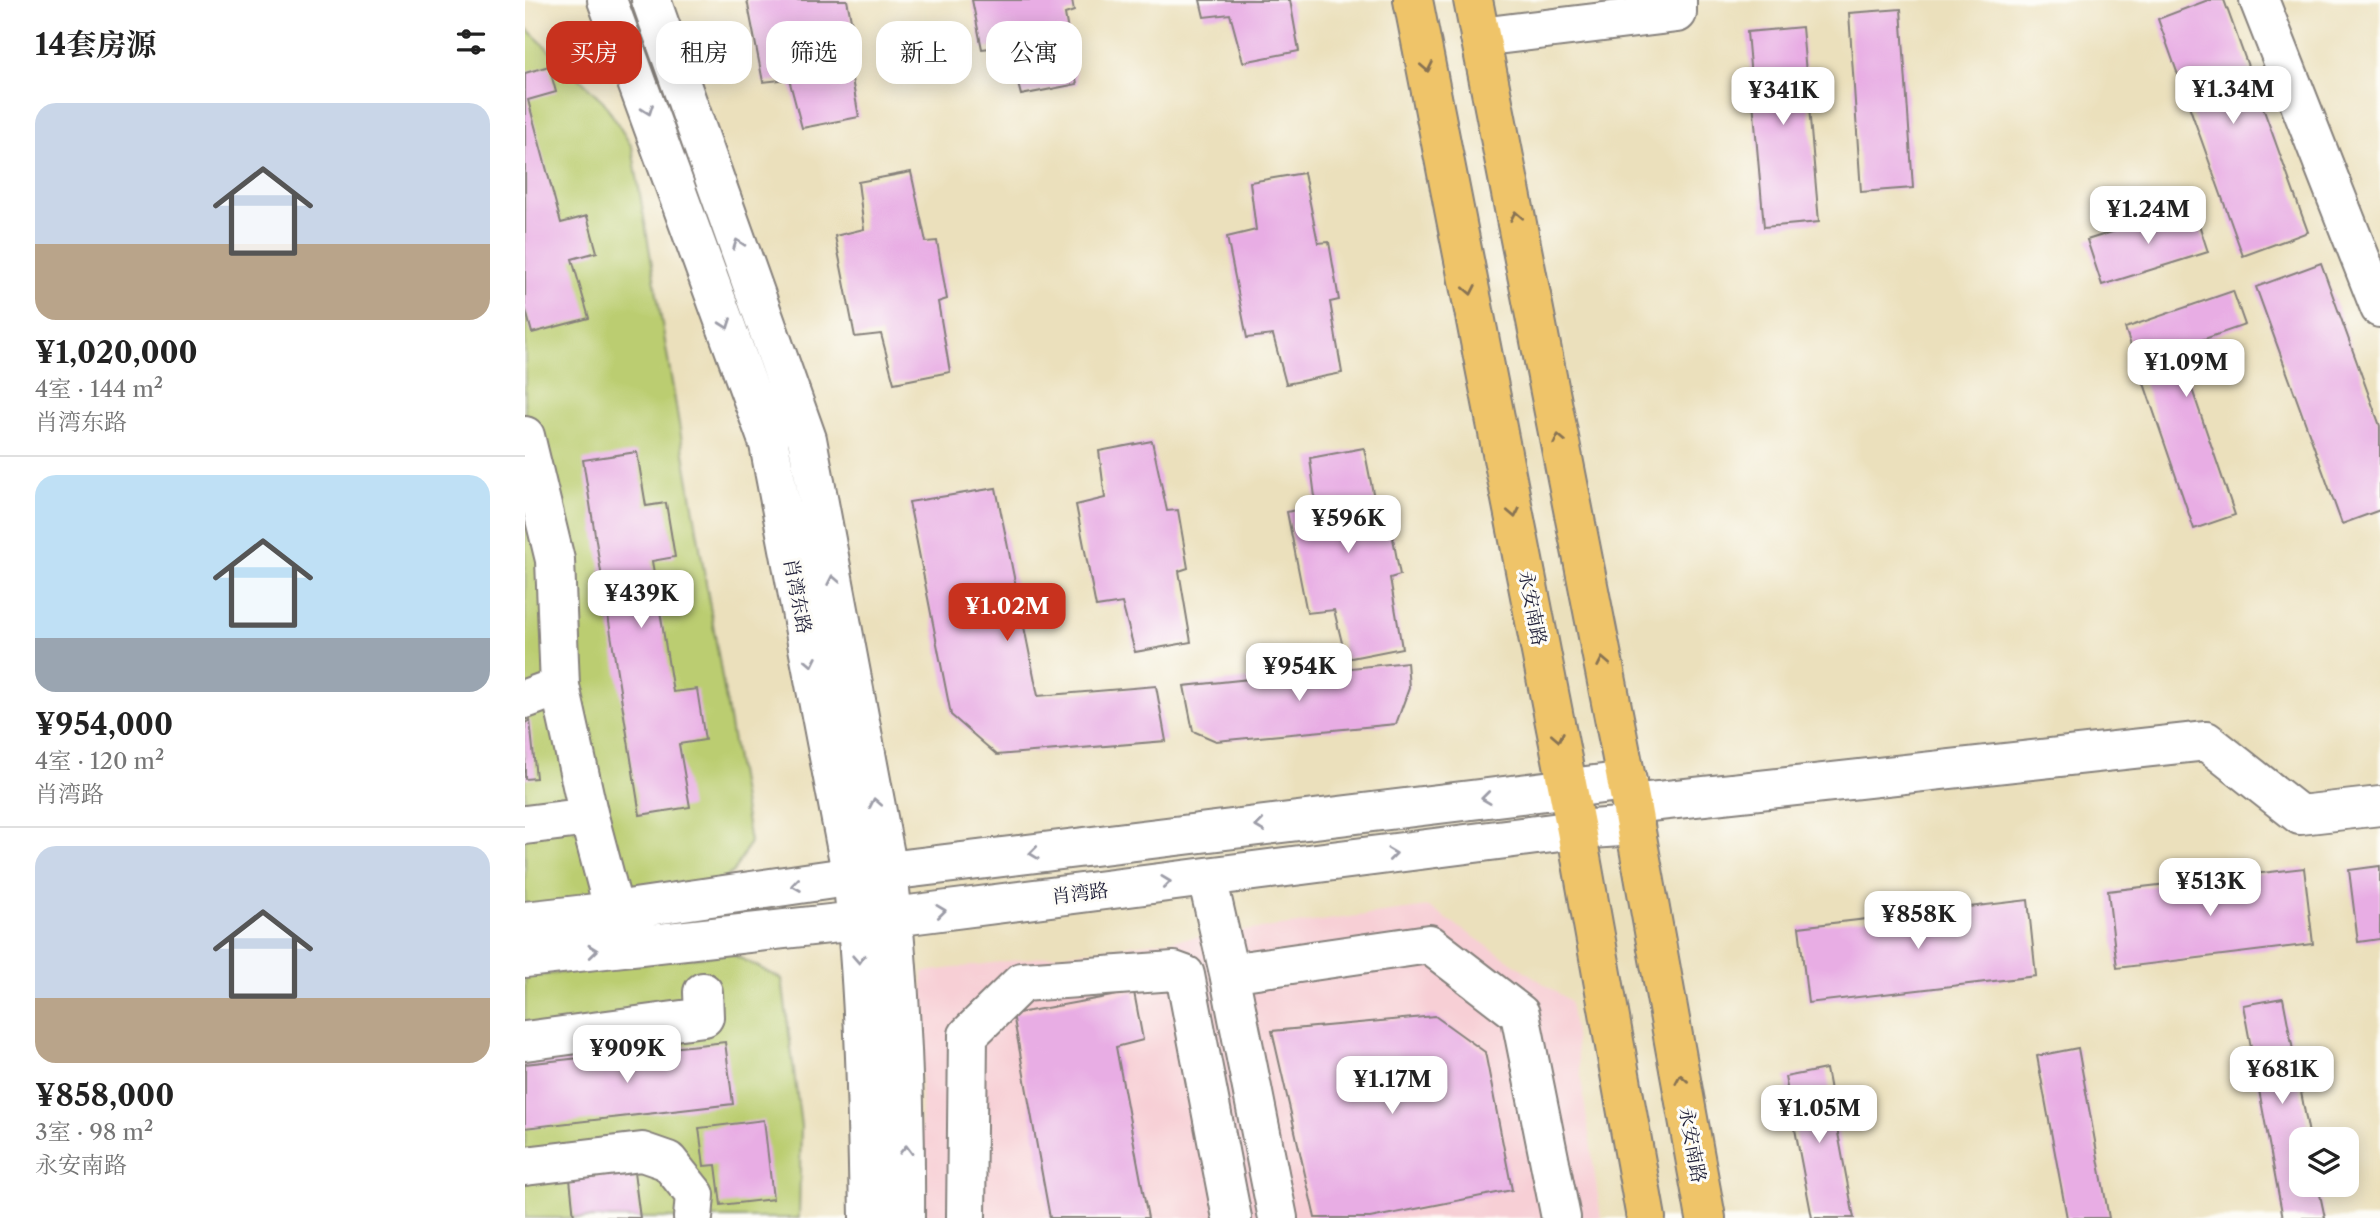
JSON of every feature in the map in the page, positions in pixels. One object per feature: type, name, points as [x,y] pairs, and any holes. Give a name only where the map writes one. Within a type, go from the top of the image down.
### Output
[{"type":"main road","name":"永安南路","points":[[1413,0],[1576,830],[1646,1218]]},
{"type":"main road","name":"永安南路","points":[[1473,0],[1631,804],[1706,1218]]},
{"type":"street","name":"肖湾东路","points":[[607,0],[769,444],[870,874]]},
{"type":"street","name":"肖湾东路","points":[[651,0],[807,439],[875,919],[906,1116],[905,1218]]},
{"type":"street","points":[[1481,37],[1677,13],[1677,0]]},
{"type":"street","points":[[2259,0],[2380,308]]},
{"type":"street","points":[[525,436],[555,560],[542,692],[589,817],[614,911]]},
{"type":"street","points":[[525,921],[614,911],[870,874],[1568,789],[1631,804],[2206,741],[2300,815],[2380,806]]},
{"type":"street","name":"肖湾路","points":[[525,958],[875,919],[1576,830],[1631,804]]},
{"type":"street","points":[[525,825],[589,817]]},
{"type":"street","points":[[1207,877],[1229,973],[1277,1218]]},
{"type":"street","name":"肖湾东路","points":[[869,1218],[868,1116],[875,919]]},
{"type":"street","points":[[1229,973],[1429,944],[1520,1014],[1561,1218]]},
{"type":"street","points":[[967,1218],[968,1035],[1022,982],[1174,971],[1185,975],[1232,1218]]},
{"type":"street","points":[[525,1041],[703,1017],[703,992]]},
{"type":"street","points":[[525,1166],[642,1152],[668,1161],[695,1195],[693,1218]]},
{"type":"shaded area","points":[[1429,907],[1570,1001],[1601,1218],[919,1218],[923,972]]},
{"type":"green space","points":[[525,27],[546,47],[546,84],[585,84],[604,102],[632,147],[750,842],[734,871],[708,890],[525,910]]},
{"type":"green space","points":[[730,953],[782,979],[801,1126],[799,1218],[525,1218],[525,977]]},
{"type":"building","points":[[747,0],[847,0],[851,21],[766,21],[766,82],[763,82]]},
{"type":"building","points":[[972,0],[1072,0],[1074,11],[1065,14],[1066,21],[986,21],[986,49],[982,49]]},
{"type":"building","points":[[1200,0],[1290,0],[1299,51],[1243,62],[1230,14],[1204,17]]},
{"type":"building","points":[[2208,0],[2224,0],[2308,232],[2243,256],[2158,19]]},
{"type":"building","points":[[1901,9],[1913,188],[1861,192],[1849,13]]},
{"type":"building","points":[[1802,27],[1819,222],[1764,227],[1747,32]]},
{"type":"building","points":[[546,67],[546,84],[554,84],[556,92],[528,100],[561,223],[587,216],[597,252],[572,259],[589,318],[532,333],[525,307],[525,73]]},
{"type":"building","points":[[790,84],[853,84],[859,117],[802,128]]},
{"type":"building","points":[[1018,84],[1077,84],[1021,95]]},
{"type":"building","points":[[911,172],[926,242],[937,241],[947,299],[938,302],[950,372],[894,383],[881,334],[855,337],[835,236],[864,229],[858,182]]},
{"type":"building","points":[[1304,173],[1318,243],[1329,242],[1339,300],[1330,302],[1342,373],[1286,384],[1273,335],[1247,338],[1227,237],[1256,230],[1250,182]]},
{"type":"building","points":[[2193,206],[2208,252],[2102,285],[2087,240]]},
{"type":"building","points":[[2321,263],[2380,426],[2380,510],[2342,524],[2256,287]]},
{"type":"building","points":[[2233,291],[2245,325],[2178,348],[2235,515],[2194,529],[2125,328]]},
{"type":"building","points":[[1152,441],[1167,511],[1178,510],[1188,568],[1179,571],[1191,642],[1135,652],[1122,603],[1096,607],[1076,505],[1105,498],[1099,451]]},
{"type":"building","points":[[1364,448],[1378,518],[1389,517],[1400,575],[1390,578],[1402,648],[1346,659],[1334,610],[1307,613],[1287,512],[1316,505],[1310,458]]},
{"type":"building","points":[[637,452],[646,506],[666,503],[675,557],[652,561],[673,692],[697,689],[705,740],[679,744],[690,807],[640,815],[583,460]]},
{"type":"building","points":[[996,488],[1038,696],[1156,686],[1166,741],[997,755],[951,715],[909,502]]},
{"type":"building","points":[[1407,662],[1409,688],[1396,724],[1216,741],[1193,731],[1184,686]]},
{"type":"building","points":[[530,720],[536,778],[525,779],[525,723]]},
{"type":"building","points":[[2380,866],[2380,939],[2358,942],[2349,870]]},
{"type":"building","points":[[2304,868],[2313,944],[2117,968],[2108,891]]},
{"type":"building","points":[[2028,900],[2036,976],[1808,1003],[1799,927]]},
{"type":"building","points":[[1134,992],[1143,1040],[1116,1047],[1148,1218],[1050,1218],[1013,1014]]},
{"type":"building","points":[[2283,998],[2308,1127],[2289,1127],[2289,1197],[2321,1197],[2325,1218],[2283,1218],[2243,1005]]},
{"type":"building","points":[[1435,1016],[1485,1052],[1512,1190],[1370,1218],[1315,1218],[1272,1031]]},
{"type":"building","points":[[725,1042],[733,1104],[525,1128],[525,1064]]},
{"type":"building","points":[[2078,1048],[2109,1218],[2067,1218],[2037,1056]]},
{"type":"building","points":[[1826,1069],[1854,1218],[1812,1218],[1785,1077]]},
{"type":"building","points":[[764,1120],[773,1199],[721,1205],[716,1165],[704,1166],[699,1128]]},
{"type":"building","points":[[634,1172],[640,1218],[574,1217],[570,1179]]}]
